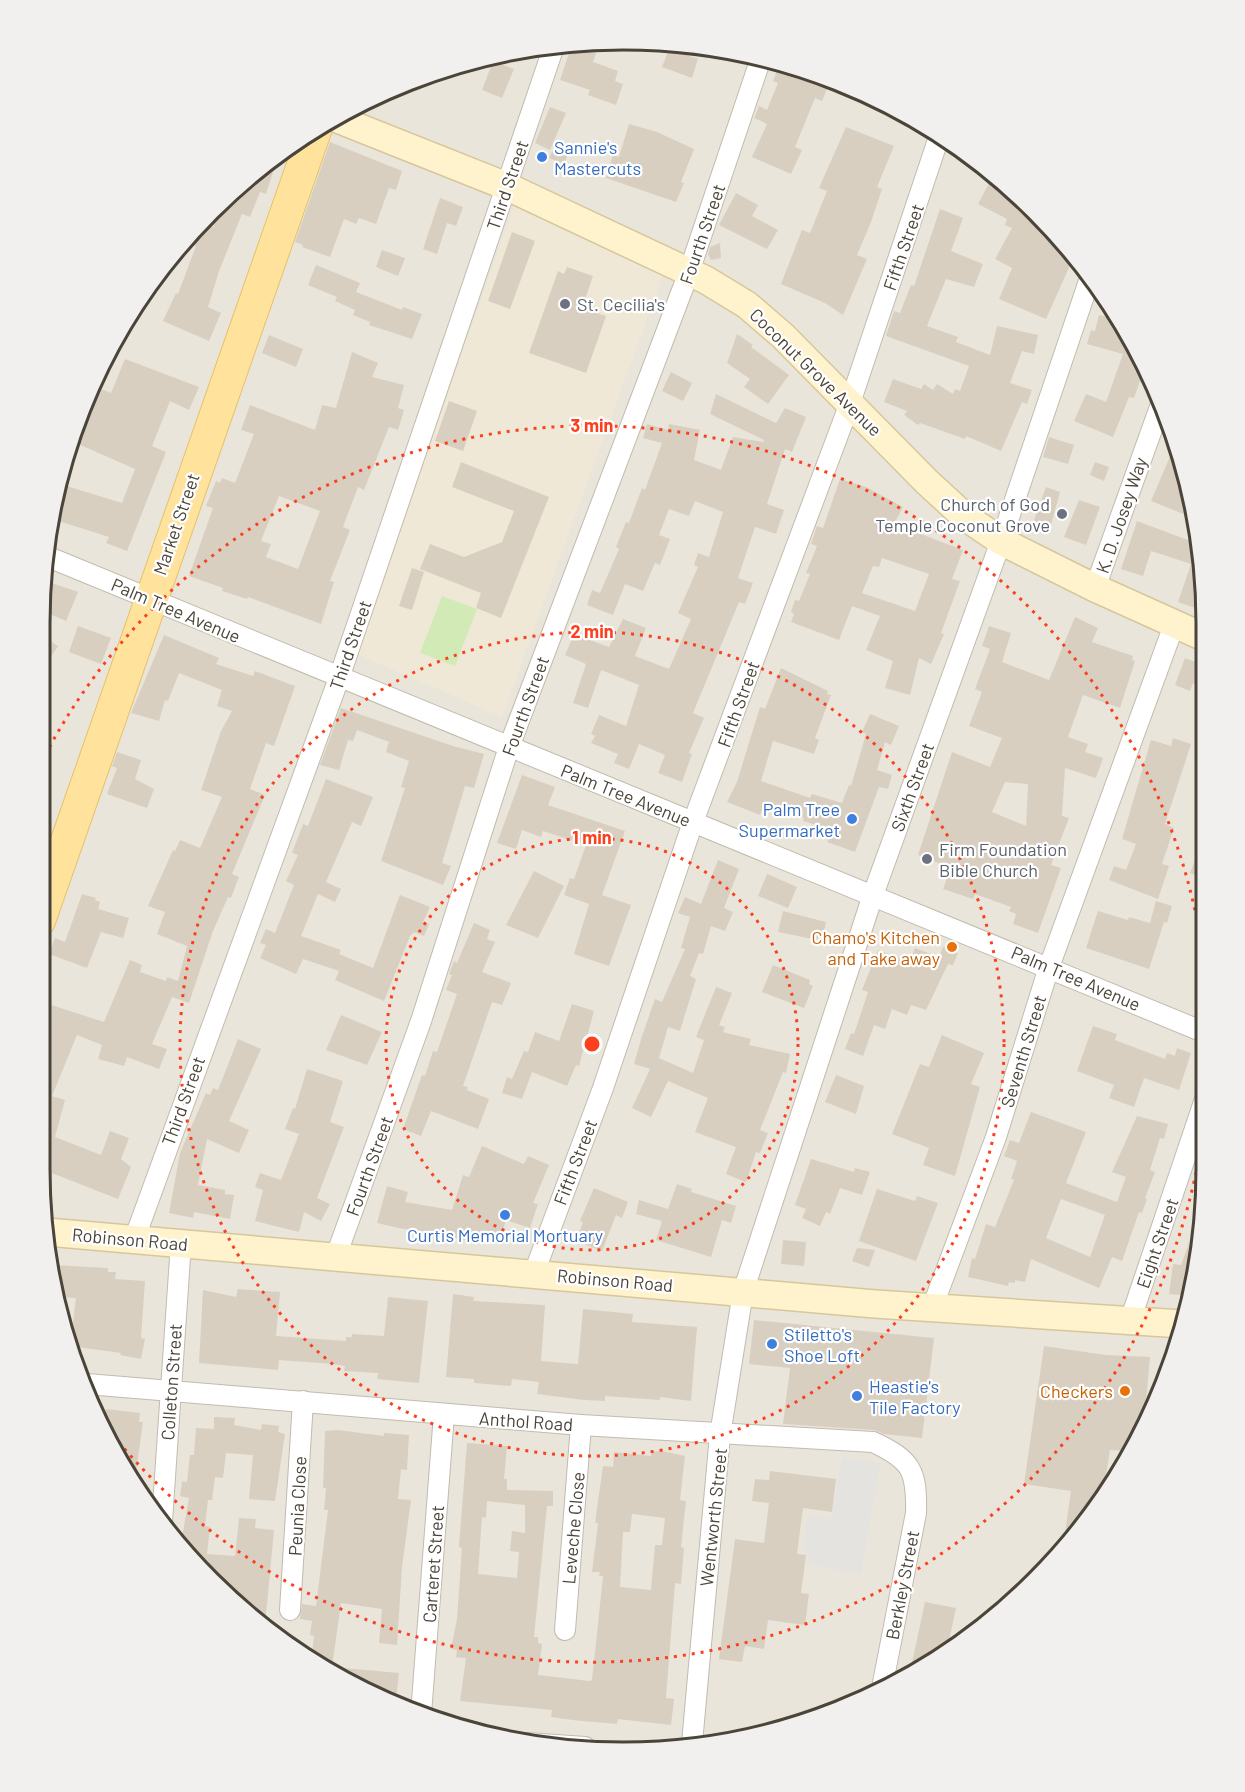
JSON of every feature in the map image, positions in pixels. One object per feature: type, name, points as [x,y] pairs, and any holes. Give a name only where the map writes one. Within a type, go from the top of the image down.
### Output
[{"type":"main road","name":"Coconut Grove Avenue","points":[[344,122],[506,186],[689,272],[747,305],[964,516],[1001,541],[1095,588],[1196,634]]},
{"type":"main road","name":"Market Street","points":[[50,889],[149,599],[311,141]]},
{"type":"main road","name":"Robinson Road","points":[[53,1233],[932,1308],[1174,1324]]},
{"type":"street","name":"Third Street","points":[[134,1240],[339,678],[551,54]]},
{"type":"street","name":"Fourth Street","points":[[336,1256],[421,1021],[509,747],[689,272],[758,66]]},
{"type":"street","name":"Fifth Street","points":[[534,1273],[603,1088],[693,822],[850,403],[937,143]]},
{"type":"street","name":"Sixth Street","points":[[743,1292],[873,895],[1001,541],[1088,288]]},
{"type":"street","name":"K. D. Josey Way","points":[[1095,588],[1157,416]]},
{"type":"street","name":"Palm Tree Avenue","points":[[53,559],[1196,1029]]},
{"type":"street","name":"Seventh Street","points":[[932,1308],[996,1137],[1049,967],[1174,625]]},
{"type":"street","name":"Eight Street","points":[[1130,1321],[1196,1126]]},
{"type":"street","name":"Colleton Street","points":[[163,1511],[181,1243]]},
{"type":"street","name":"Wentworth Street","points":[[692,1738],[720,1435],[743,1292]]},
{"type":"street","name":"Anthol Road","points":[[91,1384],[171,1389],[581,1425],[873,1443],[896,1452],[910,1466],[917,1485],[916,1513]]},
{"type":"street","name":"Peunia Close","points":[[290,1610],[303,1401]]},
{"type":"street","name":"Carteret Street","points":[[422,1706],[444,1414]]},
{"type":"street","name":"Leveche Close","points":[[565,1630],[581,1425]]},
{"type":"street","name":"Berkley Street","points":[[884,1679],[916,1513]]},
{"type":"shaded area","points":[[622,50],[697,54],[734,61],[771,69],[842,93],[909,126],[941,146],[971,168],[1028,217],[1077,274],[1099,304],[1136,369],[1165,438],[1176,474],[1191,548],[1196,622],[1196,1170],[1191,1244],[1184,1281],[1176,1318],[1152,1389],[1119,1456],[1099,1488],[1077,1518],[1028,1575],[971,1624],[909,1666],[842,1699],[807,1712],[734,1731],[697,1738],[660,1741],[622,1742],[548,1738],[474,1723],[403,1699],[336,1666],[274,1624],[217,1575],[168,1518],[146,1488],[109,1423],[80,1354],[61,1281],[54,1244],[51,1207],[50,622],[54,548],[69,474],[80,438],[109,369],[146,304],[168,274],[217,217],[274,168],[304,146],[336,126],[403,93],[474,69],[511,61],[548,54]]},
{"type":"shaded area","points":[[515,203],[664,272],[502,717],[357,654]]},
{"type":"shaded area","points":[[842,1457],[880,1463],[861,1574],[807,1564],[809,1551],[802,1550],[808,1515],[831,1519]]},
{"type":"green space","points":[[442,596],[477,609],[455,666],[420,653]]},
{"type":"building","points":[[597,51],[593,62],[618,71],[615,81],[623,84],[616,105],[588,95],[590,90],[560,80],[569,52]]},
{"type":"building","points":[[668,52],[679,53],[698,59],[692,78],[662,67]]},
{"type":"building","points":[[500,63],[514,69],[502,98],[482,90],[491,65]]},
{"type":"building","points":[[777,71],[827,88],[822,101],[815,98],[795,147],[802,150],[791,174],[752,157],[767,124],[754,118],[759,106],[767,110],[778,83],[773,81]]},
{"type":"building","points":[[550,107],[566,113],[550,150],[535,143]]},
{"type":"building","points":[[629,124],[657,132],[694,149],[676,202],[606,178],[613,155],[619,157]]},
{"type":"building","points":[[846,127],[894,146],[877,187],[882,189],[857,255],[867,259],[843,315],[825,303],[781,284],[802,230],[810,233],[827,191],[819,188]]},
{"type":"building","points":[[330,142],[402,171],[396,190],[389,188],[376,224],[359,218],[356,224],[344,219],[330,257],[302,247],[303,245],[295,242]]},
{"type":"building","points":[[556,143],[570,149],[564,164],[549,158]]},
{"type":"building","points":[[274,168],[266,194],[260,192],[250,217],[242,214],[219,271],[208,307],[221,313],[209,341],[163,321],[176,293],[178,294],[196,246],[192,245],[209,226],[213,227],[217,217]]},
{"type":"building","points":[[989,183],[1028,217],[1070,266],[1046,319],[999,299],[1012,268],[995,259],[1012,228],[1005,225],[1007,219],[978,204]]},
{"type":"building","points":[[736,193],[758,205],[752,216],[778,230],[767,249],[719,225]]},
{"type":"building","points":[[440,198],[463,207],[456,226],[447,223],[437,254],[423,249]]},
{"type":"building","points":[[940,209],[963,218],[951,251],[983,264],[974,287],[946,279],[927,326],[958,337],[956,342],[990,355],[997,326],[1038,335],[1034,354],[1022,351],[1010,383],[1032,390],[1027,404],[1022,402],[1001,451],[966,436],[965,439],[920,423],[918,425],[904,415],[907,411],[884,402],[893,379],[921,389],[924,384],[933,390],[937,384],[953,394],[955,389],[960,391],[969,366],[886,336],[894,311],[900,313],[911,285],[914,286]]},
{"type":"building","points":[[512,232],[535,241],[510,309],[488,301]]},
{"type":"building","points":[[720,243],[721,258],[711,260],[708,254],[710,247]]},
{"type":"building","points":[[382,250],[405,258],[398,276],[376,267]]},
{"type":"building","points":[[316,265],[360,283],[356,292],[402,310],[403,307],[422,314],[412,339],[369,325],[370,322],[353,315],[355,310],[335,301],[337,297],[308,285]]},
{"type":"building","name":"St. Cecilia's","points":[[567,267],[593,276],[582,308],[606,316],[586,373],[529,353],[558,271],[564,274]]},
{"type":"building","points":[[1099,315],[1107,317],[1141,379],[1134,398],[1129,397],[1113,437],[1074,421],[1086,394],[1106,402],[1123,354],[1087,344],[1091,330],[1095,331]]},
{"type":"building","points":[[737,334],[789,375],[768,404],[744,387],[750,379],[727,363]]},
{"type":"building","points":[[269,335],[303,349],[296,367],[262,353]]},
{"type":"building","points":[[352,352],[378,363],[372,377],[404,385],[398,408],[404,410],[398,430],[389,427],[364,490],[358,487],[343,527],[350,530],[330,581],[334,582],[321,624],[248,597],[247,599],[222,591],[223,588],[189,576],[213,508],[206,506],[216,481],[220,483],[222,478],[235,483],[254,434],[241,430],[250,405],[315,430],[322,405],[336,408]],"holes":[[[279,496],[320,511],[298,569],[266,557],[271,544],[261,541]]]},
{"type":"building","points":[[125,359],[199,387],[189,410],[170,401],[152,446],[166,452],[127,551],[106,543],[109,537],[59,521],[66,486],[122,503],[135,469],[78,444],[100,388],[111,393]]},
{"type":"building","points":[[671,372],[692,383],[683,401],[662,391]]},
{"type":"building","points":[[716,394],[776,423],[785,408],[806,417],[792,452],[785,449],[767,504],[784,510],[776,534],[755,527],[738,578],[753,583],[745,604],[739,602],[693,713],[704,718],[689,753],[692,754],[682,782],[658,773],[665,755],[639,744],[629,769],[614,763],[618,754],[591,743],[595,736],[591,734],[599,715],[626,726],[639,685],[601,670],[588,708],[573,703],[586,664],[565,655],[574,634],[609,647],[623,619],[646,628],[635,656],[669,669],[691,619],[678,613],[698,567],[694,565],[698,553],[709,557],[723,512],[695,501],[689,516],[669,509],[659,535],[670,539],[660,565],[655,563],[643,591],[625,584],[613,615],[587,605],[592,590],[600,593],[619,549],[616,547],[626,522],[629,523],[642,488],[645,490],[662,443],[643,438],[647,424],[668,430],[669,424],[700,430],[694,460],[721,470],[733,437],[763,442],[764,440],[710,414]]},
{"type":"building","points":[[449,401],[477,411],[463,451],[435,441]]},
{"type":"building","points":[[1049,437],[1074,445],[1068,464],[1043,457]]},
{"type":"building","points":[[1170,456],[1185,514],[1151,501]]},
{"type":"building","points":[[461,462],[549,497],[501,618],[476,608],[481,593],[420,569],[430,544],[464,557],[502,542],[514,511],[452,487]]},
{"type":"building","points":[[1095,462],[1109,467],[1104,481],[1090,475]]},
{"type":"building","points":[[840,479],[866,487],[903,507],[894,524],[963,550],[952,579],[960,581],[941,633],[944,634],[931,664],[919,658],[910,695],[885,688],[893,661],[866,650],[880,616],[852,606],[839,640],[791,622],[795,600],[799,601],[810,574],[806,573],[817,546],[811,544],[817,526],[823,528]],"holes":[[[882,558],[929,574],[915,611],[862,593],[873,566],[879,567]]]},
{"type":"building","points":[[1046,487],[1060,492],[1049,532],[1032,526]]},
{"type":"building","points":[[1079,500],[1100,507],[1086,545],[1064,537]]},
{"type":"building","points":[[1137,521],[1190,541],[1195,608],[1178,602],[1191,564],[1151,551],[1143,576],[1121,569]]},
{"type":"building","points":[[412,568],[424,572],[412,610],[399,606]]},
{"type":"building","points":[[51,583],[78,592],[66,621],[50,614]]},
{"type":"building","points":[[1075,617],[1098,628],[1092,642],[1133,656],[1132,660],[1135,661],[1120,708],[1083,695],[1068,737],[1088,744],[1085,752],[1103,758],[1096,778],[1065,768],[1062,816],[1069,818],[1051,865],[1061,868],[1038,933],[1013,924],[1016,914],[1009,911],[1011,907],[975,894],[973,899],[943,889],[951,868],[918,855],[952,752],[990,767],[1002,738],[969,726],[982,692],[975,689],[990,649],[982,646],[989,626],[1011,633],[1002,662],[1049,680]],"holes":[[[1005,782],[1028,784],[1026,826],[992,812]]]},
{"type":"building","points":[[78,626],[111,638],[101,664],[69,652]]},
{"type":"building","points":[[164,635],[219,658],[216,664],[253,676],[255,671],[295,686],[274,746],[266,743],[250,789],[265,795],[232,874],[239,877],[231,898],[228,897],[213,931],[189,1003],[172,997],[152,1044],[167,1049],[159,1069],[127,1057],[124,1066],[98,1059],[102,1045],[77,1035],[52,1096],[65,1100],[55,1137],[101,1155],[110,1131],[129,1138],[121,1159],[131,1167],[118,1199],[50,1172],[50,1025],[52,1020],[50,1019],[50,1005],[104,1022],[130,960],[142,965],[140,972],[166,981],[167,977],[178,981],[187,946],[157,934],[165,912],[148,906],[173,850],[175,851],[180,840],[200,848],[222,797],[201,790],[221,731],[232,711],[217,706],[222,690],[179,673],[168,701],[165,700],[159,721],[131,713]]},
{"type":"building","points":[[50,641],[58,646],[50,658]]},
{"type":"building","points":[[1185,658],[1196,662],[1196,684],[1193,683],[1190,691],[1175,685]]},
{"type":"building","points":[[781,668],[828,691],[827,694],[831,695],[815,738],[819,740],[814,754],[773,741],[761,781],[810,798],[812,794],[842,803],[849,785],[851,786],[866,734],[862,732],[870,714],[899,726],[891,745],[885,742],[877,770],[892,775],[888,789],[879,787],[855,852],[827,842],[832,830],[803,821],[804,818],[764,805],[760,815],[727,802],[737,782],[760,707],[765,709]]},
{"type":"building","points":[[341,708],[453,746],[484,754],[474,788],[465,786],[442,863],[451,866],[443,885],[381,861],[405,788],[401,787],[409,761],[386,752],[389,742],[357,730],[353,741],[348,740],[339,770],[320,765]]},
{"type":"building","points":[[1173,738],[1191,744],[1165,824],[1174,828],[1162,864],[1169,866],[1158,899],[1109,880],[1114,866],[1126,870],[1136,844],[1122,839],[1151,740],[1171,746]]},
{"type":"building","points":[[117,752],[141,760],[135,779],[154,789],[147,808],[107,794],[117,768],[112,766]]},
{"type":"building","points":[[522,775],[555,787],[548,805],[625,831],[602,895],[631,905],[609,966],[574,954],[589,904],[564,895],[570,878],[574,879],[586,845],[543,831],[541,837],[522,830],[516,849],[497,843]]},
{"type":"building","points":[[326,779],[373,797],[361,826],[352,822],[326,882],[341,889],[335,902],[318,894],[301,936],[341,950],[339,954],[373,968],[400,895],[430,907],[423,922],[429,924],[424,936],[414,932],[410,936],[384,1001],[335,980],[339,971],[303,959],[296,974],[260,958],[266,945],[260,943],[266,929],[275,933],[294,885],[286,881],[298,855],[292,853],[303,824],[308,826]]},
{"type":"building","points":[[1196,857],[1196,875],[1190,873]]},
{"type":"building","points":[[718,860],[739,869],[724,908],[733,912],[725,931],[711,926],[703,954],[699,953],[690,976],[696,979],[680,1031],[668,1027],[659,1058],[693,1073],[704,1040],[696,1037],[716,987],[732,993],[719,1025],[725,1027],[723,1032],[751,1039],[749,1045],[790,1054],[786,1073],[783,1072],[760,1130],[768,1133],[760,1153],[756,1152],[746,1182],[726,1174],[736,1147],[695,1132],[708,1098],[668,1081],[651,1117],[632,1108],[650,1069],[634,1064],[642,1036],[655,999],[662,1002],[685,949],[681,948],[690,917],[678,913],[685,897],[701,904]]},
{"type":"building","points":[[534,871],[564,886],[538,938],[506,925]]},
{"type":"building","points":[[767,874],[797,887],[788,908],[758,896]]},
{"type":"building","points":[[82,894],[96,898],[95,900],[100,902],[98,909],[129,918],[123,938],[101,932],[87,968],[50,954],[55,938],[65,942]]},
{"type":"building","points":[[1156,901],[1172,906],[1167,923],[1164,922],[1149,969],[1086,948],[1098,911],[1128,920],[1129,917],[1150,923]]},
{"type":"building","points":[[783,911],[826,922],[822,941],[778,932]]},
{"type":"building","points":[[474,923],[490,930],[487,939],[495,942],[482,972],[511,983],[502,1005],[492,1002],[463,1086],[489,1099],[478,1129],[431,1111],[421,1136],[403,1129],[422,1075],[425,1076],[433,1051],[437,1052],[457,994],[446,990],[452,975],[449,974],[454,961],[457,963]]},
{"type":"building","points":[[943,947],[958,953],[953,965],[948,964],[926,1010],[911,1005],[907,1015],[892,1009],[885,1029],[874,1025],[863,1056],[845,1049],[851,1033],[854,1034],[868,992],[862,990],[878,950],[910,962],[915,948],[939,957]]},
{"type":"building","points":[[773,965],[810,980],[809,984],[813,986],[804,1008],[762,992]]},
{"type":"building","points":[[572,1004],[594,1011],[579,1066],[576,1065],[567,1086],[532,1072],[522,1099],[502,1093],[507,1077],[512,1079],[524,1051],[528,1052],[535,1032],[559,1041]]},
{"type":"building","points":[[341,1015],[382,1032],[367,1065],[326,1050]]},
{"type":"building","points":[[1093,1026],[1117,1034],[1115,1040],[1165,1059],[1167,1053],[1175,1056],[1177,1048],[1191,1053],[1179,1090],[1144,1078],[1134,1107],[1109,1098],[1114,1085],[1077,1071]]},
{"type":"building","points":[[942,1035],[984,1053],[971,1084],[980,1087],[955,1176],[923,1165],[929,1148],[892,1134],[920,1064],[929,1067]]},
{"type":"building","points":[[238,1039],[261,1049],[229,1121],[249,1130],[239,1153],[207,1139],[198,1185],[225,1190],[225,1194],[234,1195],[230,1219],[194,1212],[193,1218],[169,1213],[180,1153],[206,1093],[210,1095],[213,1088],[218,1090]]},
{"type":"building","points":[[307,1069],[343,1081],[330,1122],[344,1127],[317,1198],[330,1204],[321,1221],[304,1212],[299,1232],[255,1221],[263,1190],[255,1187],[260,1173],[281,1180],[299,1134],[285,1129],[293,1108],[295,1109]]},
{"type":"building","points":[[836,1075],[864,1086],[856,1114],[825,1102]]},
{"type":"building","points":[[1031,1112],[1086,1132],[1066,1183],[1117,1202],[1126,1177],[1112,1172],[1137,1116],[1168,1124],[1164,1139],[1160,1138],[1150,1170],[1155,1172],[1145,1198],[1147,1199],[1142,1213],[1139,1212],[1122,1261],[1112,1257],[1099,1288],[1031,1259],[1025,1282],[1015,1280],[1015,1283],[1009,1282],[1008,1286],[968,1277],[972,1258],[975,1259],[986,1224],[995,1227],[1014,1180],[1011,1179],[1017,1161],[1004,1156],[1010,1140],[1019,1143]],"holes":[[[1061,1199],[1105,1215],[1090,1257],[1046,1238]]]},
{"type":"building","points":[[482,1146],[524,1164],[528,1156],[549,1165],[533,1203],[538,1204],[530,1228],[506,1220],[501,1236],[491,1233],[489,1239],[479,1235],[476,1244],[438,1232],[438,1234],[377,1223],[387,1186],[408,1192],[405,1202],[452,1210],[463,1175],[469,1177]]},
{"type":"building","points":[[811,1159],[854,1172],[855,1168],[870,1172],[862,1195],[840,1188],[830,1214],[826,1212],[820,1226],[802,1218],[806,1209],[795,1205]]},
{"type":"building","points":[[677,1184],[692,1189],[691,1192],[736,1206],[731,1223],[722,1220],[711,1257],[656,1240],[662,1221],[636,1214],[639,1200],[668,1209]]},
{"type":"building","points":[[594,1188],[628,1202],[622,1218],[616,1215],[602,1251],[576,1241],[583,1222],[580,1221]]},
{"type":"building","points":[[877,1189],[915,1201],[917,1196],[938,1203],[916,1261],[859,1241]]},
{"type":"building","points":[[1192,1236],[1181,1295],[1169,1294],[1173,1264],[1181,1265]]},
{"type":"building","points":[[783,1240],[806,1242],[804,1266],[781,1264]]},
{"type":"building","points":[[857,1248],[875,1250],[869,1267],[852,1261]]},
{"type":"building","points":[[58,1265],[108,1268],[108,1272],[116,1272],[115,1279],[145,1281],[141,1338],[145,1339],[141,1359],[120,1355],[121,1353],[78,1347],[72,1328],[76,1298],[65,1297]]},
{"type":"building","points":[[238,1289],[280,1292],[276,1336],[346,1341],[346,1337],[352,1337],[352,1334],[384,1336],[388,1297],[428,1301],[419,1383],[377,1379],[378,1373],[344,1371],[345,1366],[333,1364],[279,1360],[278,1370],[199,1363],[203,1290],[236,1297]]},
{"type":"building","points":[[453,1294],[474,1297],[473,1301],[545,1305],[541,1361],[578,1364],[583,1309],[633,1314],[632,1322],[697,1327],[691,1401],[660,1397],[660,1400],[605,1396],[605,1401],[584,1400],[537,1394],[539,1382],[512,1379],[511,1386],[474,1383],[474,1379],[446,1377]]},
{"type":"building","name":"Heastie's Tile Factory","points":[[754,1320],[934,1338],[922,1438],[884,1434],[874,1430],[783,1424],[790,1368],[749,1364]]},
{"type":"building","points":[[1044,1346],[1106,1355],[1150,1357],[1146,1402],[1136,1423],[1122,1451],[1110,1450],[1106,1477],[1065,1532],[1071,1491],[1024,1484]]},
{"type":"building","points":[[106,1409],[140,1413],[139,1422],[143,1422],[136,1472],[126,1456],[105,1416]]},
{"type":"building","points":[[214,1417],[235,1418],[234,1425],[261,1430],[262,1424],[279,1426],[278,1432],[285,1434],[275,1501],[249,1499],[253,1455],[226,1453],[223,1478],[215,1477],[212,1500],[208,1500],[205,1526],[210,1527],[207,1554],[235,1556],[239,1518],[256,1519],[255,1528],[274,1530],[266,1617],[217,1575],[182,1535],[189,1498],[180,1496],[182,1481],[187,1482],[190,1455],[194,1455],[196,1428],[214,1429]]},
{"type":"building","points":[[338,1430],[384,1436],[384,1433],[409,1435],[407,1470],[401,1469],[398,1499],[411,1500],[402,1567],[397,1645],[379,1643],[382,1609],[341,1603],[332,1664],[312,1651],[314,1636],[310,1635],[312,1621],[300,1619],[302,1604],[316,1606],[328,1510],[324,1510],[326,1488],[323,1488],[325,1431]]},
{"type":"building","points":[[467,1443],[507,1446],[504,1479],[507,1479],[507,1490],[553,1491],[553,1506],[547,1506],[534,1637],[538,1637],[538,1643],[542,1644],[538,1675],[592,1680],[603,1576],[599,1576],[600,1572],[592,1572],[598,1523],[595,1523],[603,1466],[613,1467],[614,1452],[651,1456],[652,1452],[662,1451],[685,1456],[680,1500],[686,1501],[681,1547],[684,1548],[681,1584],[675,1583],[666,1698],[674,1699],[671,1725],[618,1719],[617,1724],[572,1720],[551,1717],[552,1710],[460,1701],[466,1658],[456,1657],[457,1650],[451,1649],[457,1619],[462,1548],[459,1547]],"holes":[[[487,1501],[525,1505],[525,1533],[512,1531],[510,1551],[519,1552],[517,1578],[478,1574],[482,1517],[486,1518]],[[632,1514],[665,1518],[662,1545],[655,1545],[651,1590],[620,1587],[623,1532],[630,1532]]]},
{"type":"building","points":[[770,1471],[836,1479],[832,1512],[803,1508],[797,1554],[806,1555],[801,1593],[809,1594],[805,1625],[768,1620],[764,1649],[745,1646],[742,1662],[719,1659],[735,1539],[764,1543],[769,1503],[752,1501],[755,1479],[769,1480]]},
{"type":"building","points":[[925,1602],[956,1608],[949,1640],[912,1664]]},
{"type":"building","points":[[339,1668],[399,1673],[396,1696]]},
{"type":"place","name":"Sannie's Mastercuts","points":[[542,157]]},
{"type":"place","name":"St. Cecilia's","points":[[565,304]]},
{"type":"place","name":"Church of God Temple Coconut Grove","points":[[1062,514]]},
{"type":"place","name":"Palm Tree Supermarket","points":[[852,819]]},
{"type":"place","name":"Firm Foundation Bible Church","points":[[927,859]]},
{"type":"place","name":"Chamo's Kitchen and Take away","points":[[952,947]]},
{"type":"place","name":"Curtis Memorial Mortuary","points":[[505,1215]]},
{"type":"place","name":"Stiletto's Shoe Loft","points":[[772,1344]]},
{"type":"place","name":"Checkers","points":[[1125,1391]]},
{"type":"place","name":"Heastie's Tile Factory","points":[[857,1396]]}]
